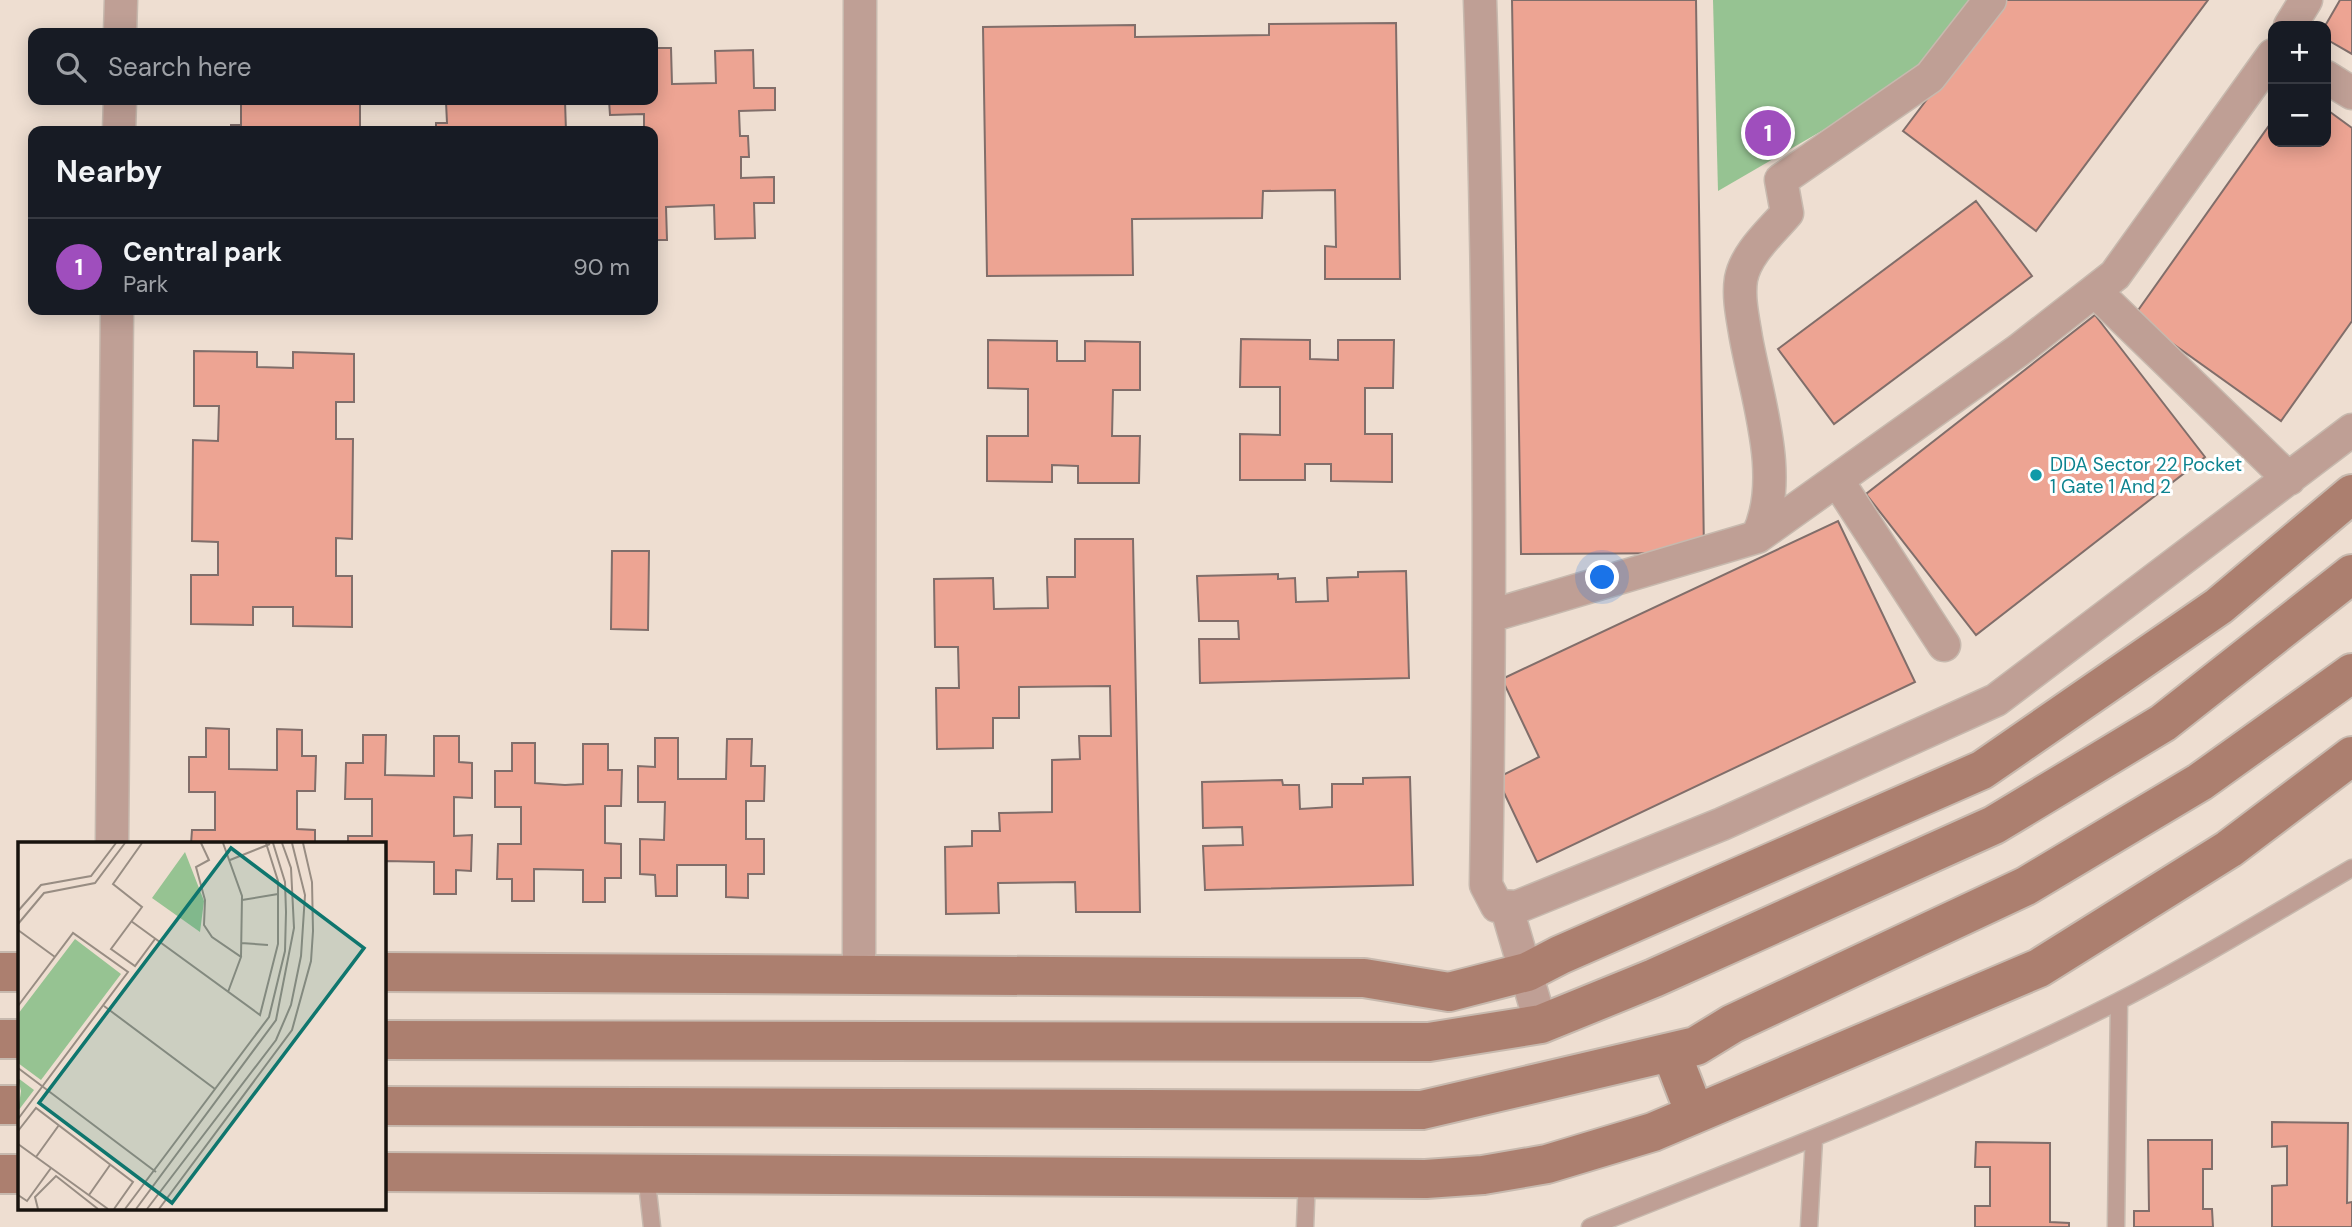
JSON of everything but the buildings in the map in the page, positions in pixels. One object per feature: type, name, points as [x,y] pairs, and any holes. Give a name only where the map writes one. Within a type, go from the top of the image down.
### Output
[{"type":"main road","points":[[385,972],[1364,978],[1448,992],[1527,972],[1560,955],[1982,770],[2219,606],[2352,494]]},
{"type":"main road","points":[[385,1040],[1429,1042],[1541,1024],[1654,978],[1994,825],[2163,723],[2352,574]]},
{"type":"main road","points":[[385,1106],[1422,1110],[1696,1046],[1732,1024],[2026,886],[2200,782],[2352,673]]},
{"type":"main road","points":[[385,1172],[1426,1179],[1483,1175],[1547,1164],[1653,1132],[2039,968],[2229,849],[2352,757]]},
{"type":"main road","points":[[0,972],[18,972]]},
{"type":"main road","points":[[0,1038],[18,1039]]},
{"type":"main road","points":[[1671,1052],[1695,1114]]},
{"type":"main road","points":[[0,1105],[18,1105]]},
{"type":"main road","points":[[0,1174],[18,1174]]},
{"type":"street","points":[[120,28],[121,0]]},
{"type":"street","points":[[859,973],[860,0]]},
{"type":"street","points":[[1480,0],[1486,165],[1490,616],[1486,885],[1497,906],[1507,909],[1722,824],[1996,700],[2352,430]]},
{"type":"street","points":[[1757,537],[1768,516],[1772,477],[1741,309],[1741,278],[1750,256],[1787,214],[1781,180],[1930,77],[1990,0]]},
{"type":"street","points":[[2293,21],[2306,0]]},
{"type":"street","points":[[1490,616],[1757,537],[2019,350],[2115,275],[2268,62]]},
{"type":"street","points":[[2331,80],[2352,93]]},
{"type":"street","points":[[119,126],[120,105]]},
{"type":"street","points":[[2095,291],[2289,479]]},
{"type":"street","points":[[112,842],[117,315]]},
{"type":"street","points":[[1837,480],[1944,645]]},
{"type":"street","points":[[1507,909],[1541,1024]]},
{"type":"lane","points":[[1590,1227],[1814,1139],[2119,1001],[2352,867]]},
{"type":"lane","points":[[2116,1227],[2119,1001]]},
{"type":"lane","points":[[1809,1227],[1814,1139]]},
{"type":"lane","points":[[646,1172],[652,1227]]},
{"type":"lane","points":[[1306,1227],[1307,1178]]},
{"type":"green space","points":[[1713,0],[1973,0],[1920,74],[1718,191]]},
{"type":"place","name":"Central park","points":[[1768,133]]},
{"type":"place","name":"DDA Sector 22 Pocket 1 Gate 1 And 2","points":[[2036,475]]}]
